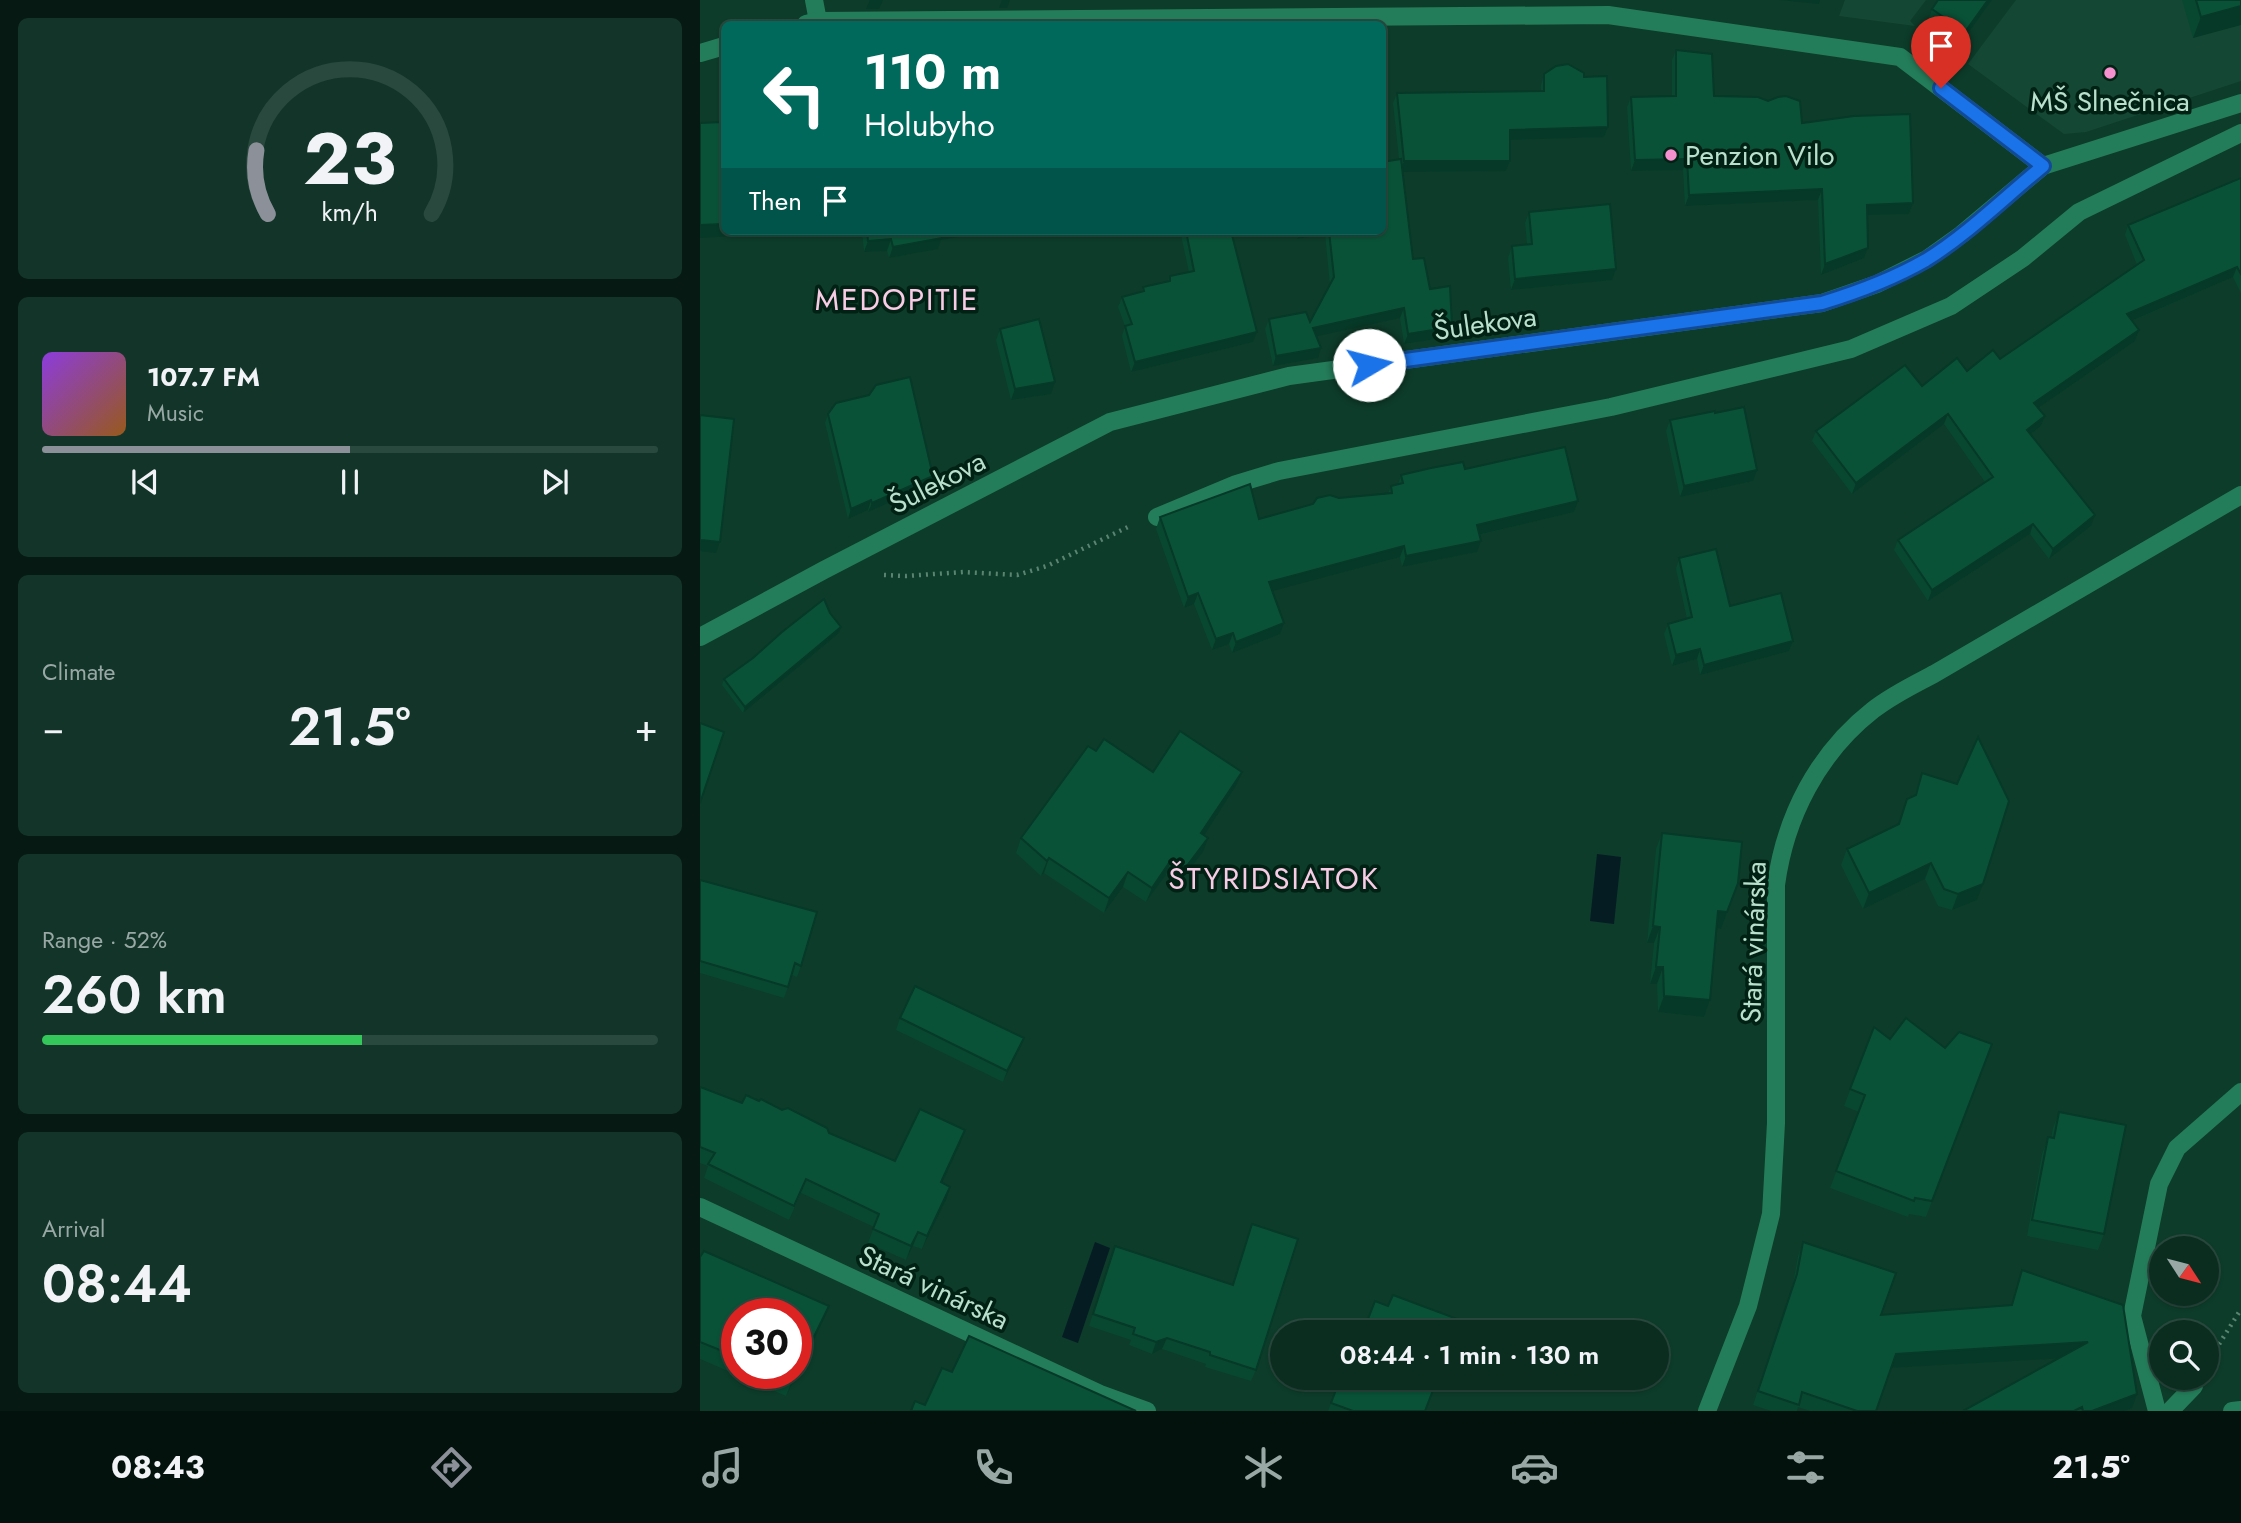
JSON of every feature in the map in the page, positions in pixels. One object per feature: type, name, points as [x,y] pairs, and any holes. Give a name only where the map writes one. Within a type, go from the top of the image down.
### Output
[{"type":"street","points":[[812,21],[814,0]]},
{"type":"street","points":[[1011,21],[1608,15],[1900,57],[2043,166]]},
{"type":"street","points":[[700,53],[721,47]]},
{"type":"street","name":"Šulekova","points":[[700,637],[1110,422],[1289,376],[1822,303],[1877,284],[1927,259],[1962,234],[2043,166],[2241,103]]},
{"type":"street","points":[[1157,517],[1237,484],[1279,471],[1611,407],[1851,349],[1951,306],[2023,258],[2079,212],[2241,133]]},
{"type":"street","name":"Stará vinárska","points":[[1707,1411],[1748,1306],[1771,1214],[1776,1124],[1776,885],[1789,826],[1812,777],[1852,728],[1896,693],[1934,674],[2241,495]]},
{"type":"street","points":[[2157,1411],[2132,1316],[2159,1184],[2177,1148],[2241,1092]]},
{"type":"street","name":"Stará vinárska","points":[[700,1207],[1100,1394],[1147,1411]]},
{"type":"street","points":[[2170,1411],[2190,1390]]},
{"type":"street","points":[[2232,1411],[2241,1410]]},
{"type":"path","points":[[878,574],[906,576],[963,572],[1017,575],[1047,566],[1157,517]]},
{"type":"path","points":[[2219,1345],[2241,1309]]},
{"type":"shaded area","points":[[1845,0],[1926,0],[1910,21],[1915,26],[1839,16]]},
{"type":"shaded area","name":"MŠ Slnečnica","points":[[2016,0],[2241,0],[2241,81],[2086,132],[2064,134],[1968,64]]},
{"type":"water","points":[[1597,854],[1621,857],[1614,924],[1590,921]]},
{"type":"water","points":[[1095,1242],[1110,1248],[1078,1343],[1062,1337]]},
{"type":"building","points":[[1938,0],[1988,0],[1965,32],[1932,9]]},
{"type":"building","points":[[2196,0],[2241,0],[2241,6],[2201,17]]},
{"type":"building","points":[[1676,50],[1712,54],[1714,96],[1758,97],[1768,101],[1786,96],[1800,101],[1802,123],[1854,116],[1910,114],[1913,203],[1867,205],[1868,248],[1825,264],[1822,189],[1689,195],[1687,159],[1635,160],[1631,97],[1676,96]]},
{"type":"building","points":[[1568,64],[1584,73],[1584,77],[1607,76],[1608,127],[1510,130],[1510,161],[1404,161],[1397,93],[1544,91],[1544,74],[1556,66]]},
{"type":"building","points":[[721,122],[721,224],[700,225],[700,123]]},
{"type":"building","points":[[1401,159],[1413,259],[1424,258],[1430,289],[1450,286],[1452,327],[1408,334],[1404,308],[1313,328],[1321,348],[1276,356],[1269,319],[1306,312],[1310,322],[1334,277],[1329,235],[1386,235],[1386,161]]},
{"type":"building","points":[[2241,178],[2241,274],[2237,267],[2127,314],[2139,330],[2034,403],[2045,416],[2027,430],[2095,515],[2053,549],[2033,524],[1932,590],[1898,540],[1993,477],[1948,414],[1856,483],[1816,431],[1905,365],[1922,386],[1957,358],[1967,371],[1993,350],[2000,359],[2144,260],[2128,225]]},
{"type":"building","points":[[1610,204],[1616,269],[1515,279],[1512,246],[1532,244],[1529,212]]},
{"type":"building","points":[[867,235],[942,235],[942,238],[893,247],[891,239],[868,241]]},
{"type":"building","points":[[1187,235],[1232,235],[1257,332],[1135,362],[1125,326],[1132,324],[1122,297],[1144,291],[1143,287],[1170,281],[1170,276],[1194,271]]},
{"type":"building","points":[[1039,319],[1055,382],[1015,389],[1000,329]]},
{"type":"building","points":[[910,377],[933,476],[872,503],[871,500],[851,509],[828,414],[836,403],[869,395],[876,385]]},
{"type":"building","points":[[1744,407],[1757,470],[1684,486],[1670,420]]},
{"type":"building","points":[[700,415],[734,419],[720,542],[700,540]]},
{"type":"building","points":[[1565,447],[1578,501],[1477,525],[1481,541],[1406,556],[1404,546],[1269,582],[1284,623],[1236,642],[1233,633],[1216,639],[1198,593],[1188,597],[1160,517],[1250,484],[1259,519],[1313,504],[1317,498],[1330,495],[1339,498],[1392,493],[1391,486],[1403,483],[1401,475],[1463,462],[1465,469]]},
{"type":"building","points":[[1716,549],[1730,606],[1781,593],[1793,641],[1704,665],[1700,649],[1676,655],[1668,624],[1692,617],[1679,558]]},
{"type":"building","points":[[824,599],[830,613],[841,627],[745,707],[724,679]]},
{"type":"building","points":[[700,723],[724,732],[700,803]]},
{"type":"building","points":[[1180,731],[1242,772],[1201,833],[1208,838],[1186,867],[1171,860],[1152,888],[1128,872],[1109,898],[1049,858],[1047,861],[1021,838],[1088,746],[1096,751],[1104,739],[1153,772]]},
{"type":"building","points":[[1978,737],[2009,801],[1983,884],[1958,894],[1944,889],[1931,863],[1869,893],[1847,849],[1899,824],[1907,799],[1916,795],[1922,773],[1957,784]]},
{"type":"building","points":[[1662,833],[1742,842],[1738,883],[1727,912],[1718,911],[1710,1000],[1664,996],[1663,967],[1656,967],[1660,927],[1653,926]]},
{"type":"building","points":[[700,880],[817,912],[801,966],[795,963],[788,987],[700,961]]},
{"type":"building","points":[[915,986],[1024,1038],[1007,1071],[900,1018]]},
{"type":"building","points":[[1906,1018],[1945,1048],[1959,1032],[1992,1044],[1932,1201],[1915,1198],[1914,1201],[1836,1171],[1865,1095],[1850,1089],[1874,1027],[1890,1039]]},
{"type":"building","points":[[700,1087],[742,1103],[746,1095],[782,1110],[788,1108],[827,1128],[829,1133],[895,1161],[920,1109],[965,1130],[941,1182],[950,1187],[927,1236],[918,1232],[911,1246],[873,1229],[879,1214],[806,1179],[794,1206],[708,1164],[715,1153],[700,1147]]},
{"type":"building","points":[[2059,1112],[2126,1125],[2104,1234],[2032,1220],[2048,1137],[2054,1138]]},
{"type":"building","points":[[1252,1224],[1298,1239],[1256,1370],[1167,1338],[1156,1342],[1133,1334],[1135,1328],[1093,1314],[1115,1246],[1233,1285]]},
{"type":"building","points":[[1803,1242],[1896,1273],[1881,1315],[2012,1305],[2022,1270],[2123,1305],[2137,1394],[2092,1411],[2083,1411],[2082,1407],[2074,1411],[1963,1411],[2088,1342],[1896,1354],[1876,1411],[1857,1411],[1802,1392],[1799,1405],[1758,1391],[1797,1274]]},
{"type":"building","points":[[704,1251],[811,1298],[721,1298],[721,1351],[700,1342],[700,1257]]},
{"type":"building","points":[[1393,1295],[1460,1320],[1368,1320],[1375,1301],[1388,1306]]},
{"type":"building","points":[[812,1299],[829,1306],[812,1341]]},
{"type":"building","points":[[969,1336],[1136,1411],[911,1411],[915,1401],[925,1405],[942,1368],[952,1372]]},
{"type":"building","points":[[1336,1390],[1433,1390],[1425,1411],[1353,1411],[1331,1403]]},
{"type":"place","name":"MŠ Slnečnica","points":[[2110,73]]},
{"type":"place","name":"Penzion Vilo","points":[[1671,155]]},
{"type":"district","name":"MEDOPITIE","points":[[897,300]]},
{"type":"district","name":"ŠTYRIDSIATOK","points":[[1274,879]]},
{"type":"route","points":[[1369,365],[1822,303],[1877,284],[1927,259],[1962,234],[2043,166],[1941,88]]}]
